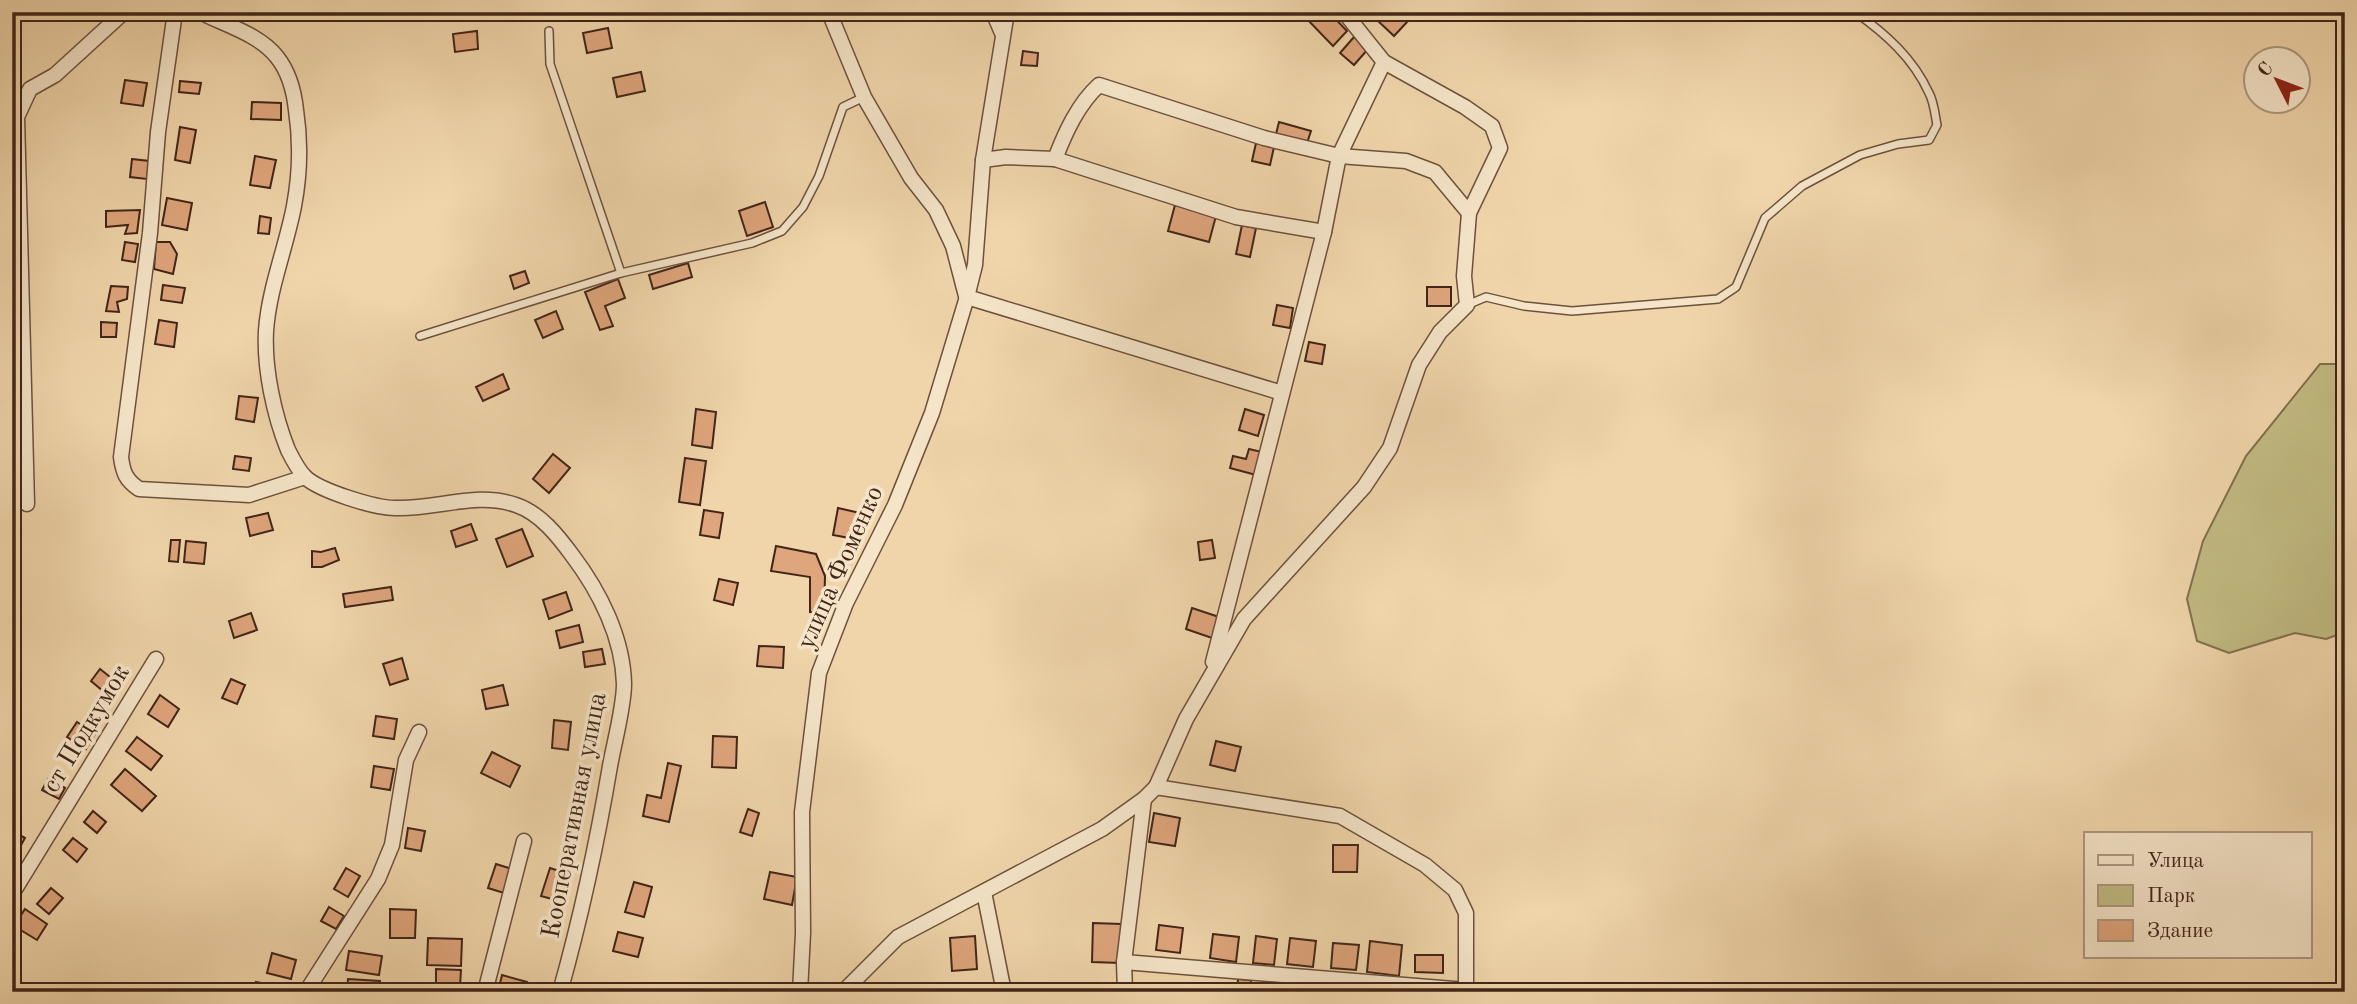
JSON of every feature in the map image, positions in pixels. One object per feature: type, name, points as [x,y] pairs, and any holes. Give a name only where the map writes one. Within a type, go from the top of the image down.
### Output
[{"type":"street","points":[[27,504],[17,117],[30,89],[55,75],[124,12]]},
{"type":"street","points":[[176,12],[158,132],[150,233],[121,457],[123,472],[128,482],[139,489],[249,495],[305,477],[289,453],[281,426],[268,365],[266,333],[269,307],[294,208],[299,172],[299,132],[288,74],[276,55],[256,38],[200,12]]},
{"type":"street","points":[[829,12],[864,97],[911,178],[936,210],[953,246],[967,297],[1282,393]]},
{"type":"street","points":[[993,12],[1002,33]]},
{"type":"street","name":"улица Фоменко","points":[[800,992],[803,933],[802,812],[819,673],[846,603],[895,505],[932,412],[967,297],[975,265],[983,160],[1007,12]]},
{"type":"street","points":[[843,992],[898,937],[1102,829],[1144,799],[1156,787],[1186,719],[1244,619],[1364,487],[1390,448],[1419,365],[1440,331],[1467,305],[1464,276],[1469,213],[1500,148],[1492,126],[1465,107],[1384,62],[1344,12]]},
{"type":"street","points":[[1209,677],[1324,232],[1339,156],[1384,62]]},
{"type":"street","points":[[1055,159],[1087,96],[1099,85],[1264,138],[1339,156],[1406,161],[1435,172],[1469,213]]},
{"type":"street","points":[[983,160],[1006,157],[1055,159],[1236,217],[1324,232]]},
{"type":"street","name":"Кооперативная улица","points":[[305,477],[334,493],[393,509],[479,499],[517,505],[552,529],[599,597],[618,641],[624,686],[582,915],[560,992]]},
{"type":"street","name":"ст Подкумок","points":[[12,894],[156,659]]},
{"type":"street","points":[[306,992],[378,879],[392,845],[406,760],[419,732]]},
{"type":"street","points":[[1125,962],[1466,991],[1466,913],[1455,890],[1425,865],[1340,816],[1156,787]]},
{"type":"street","points":[[1125,992],[1125,962],[1144,799]]},
{"type":"street","points":[[485,992],[524,841]]},
{"type":"street","points":[[984,892],[1004,992]]},
{"type":"lane","points":[[1467,305],[1486,297],[1524,306],[1572,311],[1717,299],[1736,287],[1765,218],[1802,186],[1860,155],[1898,144],[1928,140],[1937,125],[1930,94],[1907,57],[1882,32],[1855,12]]},
{"type":"lane","points":[[549,31],[550,64],[621,273]]},
{"type":"lane","points":[[419,336],[621,273],[752,243],[782,231],[803,207],[819,176],[843,107],[864,97]]},
{"type":"green space","points":[[2320,364],[2345,364],[2345,632],[2326,639],[2295,633],[2229,653],[2197,641],[2187,599],[2203,541],[2246,456]]},
{"type":"building","points":[[1306,12],[1329,12],[1347,31],[1333,46],[1303,15]]},
{"type":"building","points":[[1387,12],[1399,12],[1408,21],[1394,36],[1378,21]]},
{"type":"building","points":[[608,28],[612,48],[587,53],[583,33]]},
{"type":"building","points":[[477,31],[478,49],[455,52],[453,34]]},
{"type":"building","points":[[1354,37],[1368,49],[1354,65],[1340,53]]},
{"type":"building","points":[[1023,51],[1038,53],[1037,66],[1021,65]]},
{"type":"building","points":[[641,72],[645,91],[617,97],[613,78]]},
{"type":"building","points":[[125,80],[147,83],[143,106],[121,103]]},
{"type":"building","points":[[180,81],[201,83],[199,94],[179,92]]},
{"type":"building","points":[[252,102],[281,103],[281,120],[251,119]]},
{"type":"building","points":[[1279,122],[1311,131],[1307,143],[1276,134]]},
{"type":"building","points":[[180,127],[196,130],[190,163],[175,160]]},
{"type":"building","points":[[1256,143],[1274,147],[1270,165],[1252,161]]},
{"type":"building","points":[[255,156],[276,160],[270,188],[250,185]]},
{"type":"building","points":[[132,159],[149,161],[147,179],[130,177]]},
{"type":"building","points":[[167,198],[192,203],[187,230],[162,225]]},
{"type":"building","points":[[765,202],[773,227],[747,236],[739,211]]},
{"type":"building","points":[[1175,205],[1216,216],[1209,242],[1168,231]]},
{"type":"building","points":[[140,210],[137,233],[125,234],[128,225],[106,227],[106,211]]},
{"type":"building","points":[[260,216],[271,218],[269,234],[258,233]]},
{"type":"building","points":[[1242,225],[1256,228],[1250,257],[1236,254]]},
{"type":"building","points":[[125,242],[138,244],[135,262],[122,260]]},
{"type":"building","points":[[156,242],[170,242],[177,254],[173,274],[154,269]]},
{"type":"building","points":[[688,263],[692,277],[653,289],[649,275]]},
{"type":"building","points":[[525,271],[529,283],[514,289],[510,276]]},
{"type":"building","points":[[618,279],[625,298],[605,306],[613,326],[600,330],[585,292]]},
{"type":"building","points":[[163,285],[185,288],[182,303],[161,300]]},
{"type":"building","points":[[111,286],[128,287],[127,299],[117,302],[119,312],[106,311]]},
{"type":"building","points":[[1427,287],[1451,287],[1451,306],[1427,306]]},
{"type":"building","points":[[1277,305],[1293,308],[1290,328],[1273,325]]},
{"type":"building","points":[[556,311],[563,329],[543,338],[535,320]]},
{"type":"building","points":[[159,320],[177,323],[174,347],[155,344]]},
{"type":"building","points":[[101,322],[117,323],[116,337],[101,337]]},
{"type":"building","points":[[1309,342],[1325,345],[1322,364],[1305,361]]},
{"type":"building","points":[[503,374],[509,389],[483,401],[476,387]]},
{"type":"building","points":[[239,396],[258,398],[254,422],[236,419]]},
{"type":"building","points":[[696,409],[716,412],[712,448],[692,445]]},
{"type":"building","points":[[1245,409],[1264,415],[1258,436],[1239,430]]},
{"type":"building","points":[[1249,449],[1262,452],[1256,475],[1230,468],[1233,456],[1246,459]]},
{"type":"building","points":[[553,454],[570,468],[549,493],[533,479]]},
{"type":"building","points":[[235,456],[251,458],[249,471],[233,469]]},
{"type":"building","points":[[685,458],[706,461],[700,505],[679,502]]},
{"type":"building","points":[[838,508],[860,513],[855,539],[833,535]]},
{"type":"building","points":[[704,510],[723,513],[719,538],[700,535]]},
{"type":"building","points":[[268,513],[273,530],[250,536],[246,518]]},
{"type":"building","points":[[471,524],[477,540],[456,547],[451,531]]},
{"type":"building","points":[[522,529],[533,556],[507,567],[496,539]]},
{"type":"building","points":[[171,540],[180,540],[178,562],[169,561]]},
{"type":"building","points":[[1212,540],[1215,558],[1200,560],[1198,542]]},
{"type":"building","points":[[186,541],[206,543],[204,564],[184,562]]},
{"type":"building","points":[[776,546],[816,554],[825,576],[824,613],[810,612],[810,577],[771,571]]},
{"type":"building","points":[[335,548],[339,560],[322,567],[312,567],[312,551],[321,552]]},
{"type":"building","points":[[719,579],[738,583],[733,605],[714,600]]},
{"type":"building","points":[[391,587],[393,600],[345,607],[343,594]]},
{"type":"building","points":[[566,592],[572,610],[549,619],[543,600]]},
{"type":"building","points":[[1192,608],[1219,617],[1212,638],[1186,629]]},
{"type":"building","points":[[251,613],[257,630],[234,638],[229,621]]},
{"type":"building","points":[[579,625],[583,642],[560,648],[556,631]]},
{"type":"building","points":[[759,646],[784,647],[783,668],[757,666]]},
{"type":"building","points":[[602,649],[605,664],[585,667],[583,652]]},
{"type":"building","points":[[402,658],[408,679],[390,685],[383,664]]},
{"type":"building","points":[[100,669],[119,684],[109,696],[91,681]]},
{"type":"building","points":[[231,679],[245,685],[237,704],[222,698]]},
{"type":"building","points":[[503,685],[508,705],[486,709],[482,690]]},
{"type":"building","points":[[160,695],[179,709],[168,727],[148,714]]},
{"type":"building","points":[[591,697],[604,698],[603,715],[590,714]]},
{"type":"building","points":[[376,716],[397,719],[394,739],[373,736]]},
{"type":"building","points":[[554,720],[571,722],[568,750],[552,748]]},
{"type":"building","points":[[77,722],[95,734],[86,749],[67,737]]},
{"type":"building","points":[[713,736],[737,737],[736,768],[712,767]]},
{"type":"building","points":[[137,737],[162,756],[151,770],[126,751]]},
{"type":"building","points":[[1216,741],[1241,747],[1235,771],[1210,765]]},
{"type":"building","points":[[492,752],[520,766],[510,787],[481,773]]},
{"type":"building","points":[[668,763],[681,766],[669,822],[643,816],[647,795],[661,798]]},
{"type":"building","points":[[374,766],[394,769],[390,790],[371,787]]},
{"type":"building","points":[[125,769],[156,796],[142,811],[111,785]]},
{"type":"building","points":[[48,779],[65,788],[59,799],[42,790]]},
{"type":"building","points":[[748,809],[759,813],[752,836],[740,832]]},
{"type":"building","points":[[93,811],[106,822],[97,833],[84,822]]},
{"type":"building","points":[[1154,813],[1180,818],[1175,846],[1149,842]]},
{"type":"building","points":[[408,828],[425,831],[421,851],[405,848]]},
{"type":"building","points":[[12,831],[25,838],[14,858],[12,858]]},
{"type":"building","points":[[73,838],[87,849],[77,862],[63,850]]},
{"type":"building","points":[[1333,845],[1358,845],[1357,872],[1333,872]]},
{"type":"building","points":[[496,864],[512,869],[504,893],[488,888]]},
{"type":"building","points":[[346,868],[360,876],[348,897],[334,889]]},
{"type":"building","points":[[550,868],[571,875],[563,902],[541,896]]},
{"type":"building","points":[[770,872],[797,877],[792,905],[764,899]]},
{"type":"building","points":[[634,882],[652,887],[644,917],[625,912]]},
{"type":"building","points":[[51,888],[63,898],[49,914],[37,904]]},
{"type":"building","points":[[329,907],[344,916],[336,929],[321,921]]},
{"type":"building","points":[[25,909],[47,924],[37,940],[14,926]]},
{"type":"building","points":[[390,909],[416,910],[415,938],[390,938]]},
{"type":"building","points":[[1093,923],[1121,924],[1120,963],[1092,962]]},
{"type":"building","points":[[1159,925],[1183,928],[1180,953],[1156,950]]},
{"type":"building","points":[[618,932],[643,938],[638,957],[613,951]]},
{"type":"building","points":[[1213,934],[1239,937],[1236,962],[1210,958]]},
{"type":"building","points":[[975,936],[977,969],[952,971],[950,938]]},
{"type":"building","points":[[1256,936],[1277,939],[1274,965],[1253,963]]},
{"type":"building","points":[[428,938],[462,939],[461,966],[427,965]]},
{"type":"building","points":[[1290,938],[1316,941],[1313,967],[1287,964]]},
{"type":"building","points":[[1370,941],[1402,945],[1399,976],[1367,972]]},
{"type":"building","points":[[1333,943],[1359,945],[1356,970],[1331,968]]},
{"type":"building","points":[[349,951],[382,956],[379,975],[346,970]]},
{"type":"building","points":[[272,953],[296,960],[291,979],[267,973]]},
{"type":"building","points":[[1415,955],[1443,955],[1443,973],[1415,972]]},
{"type":"building","points":[[436,969],[461,970],[460,986],[436,985]]},
{"type":"building","points":[[502,975],[527,982],[524,992],[498,992]]},
{"type":"building","points":[[348,979],[380,981],[379,992],[347,992]]},
{"type":"building","points":[[1238,979],[1251,980],[1250,992],[1237,992]]},
{"type":"building","points":[[256,982],[272,985],[271,992],[254,992]]},
{"type":"building","points":[[597,984],[617,991],[617,992],[595,992]]},
{"type":"building","points":[[1175,987],[1194,989],[1194,992],[1174,992]]}]
